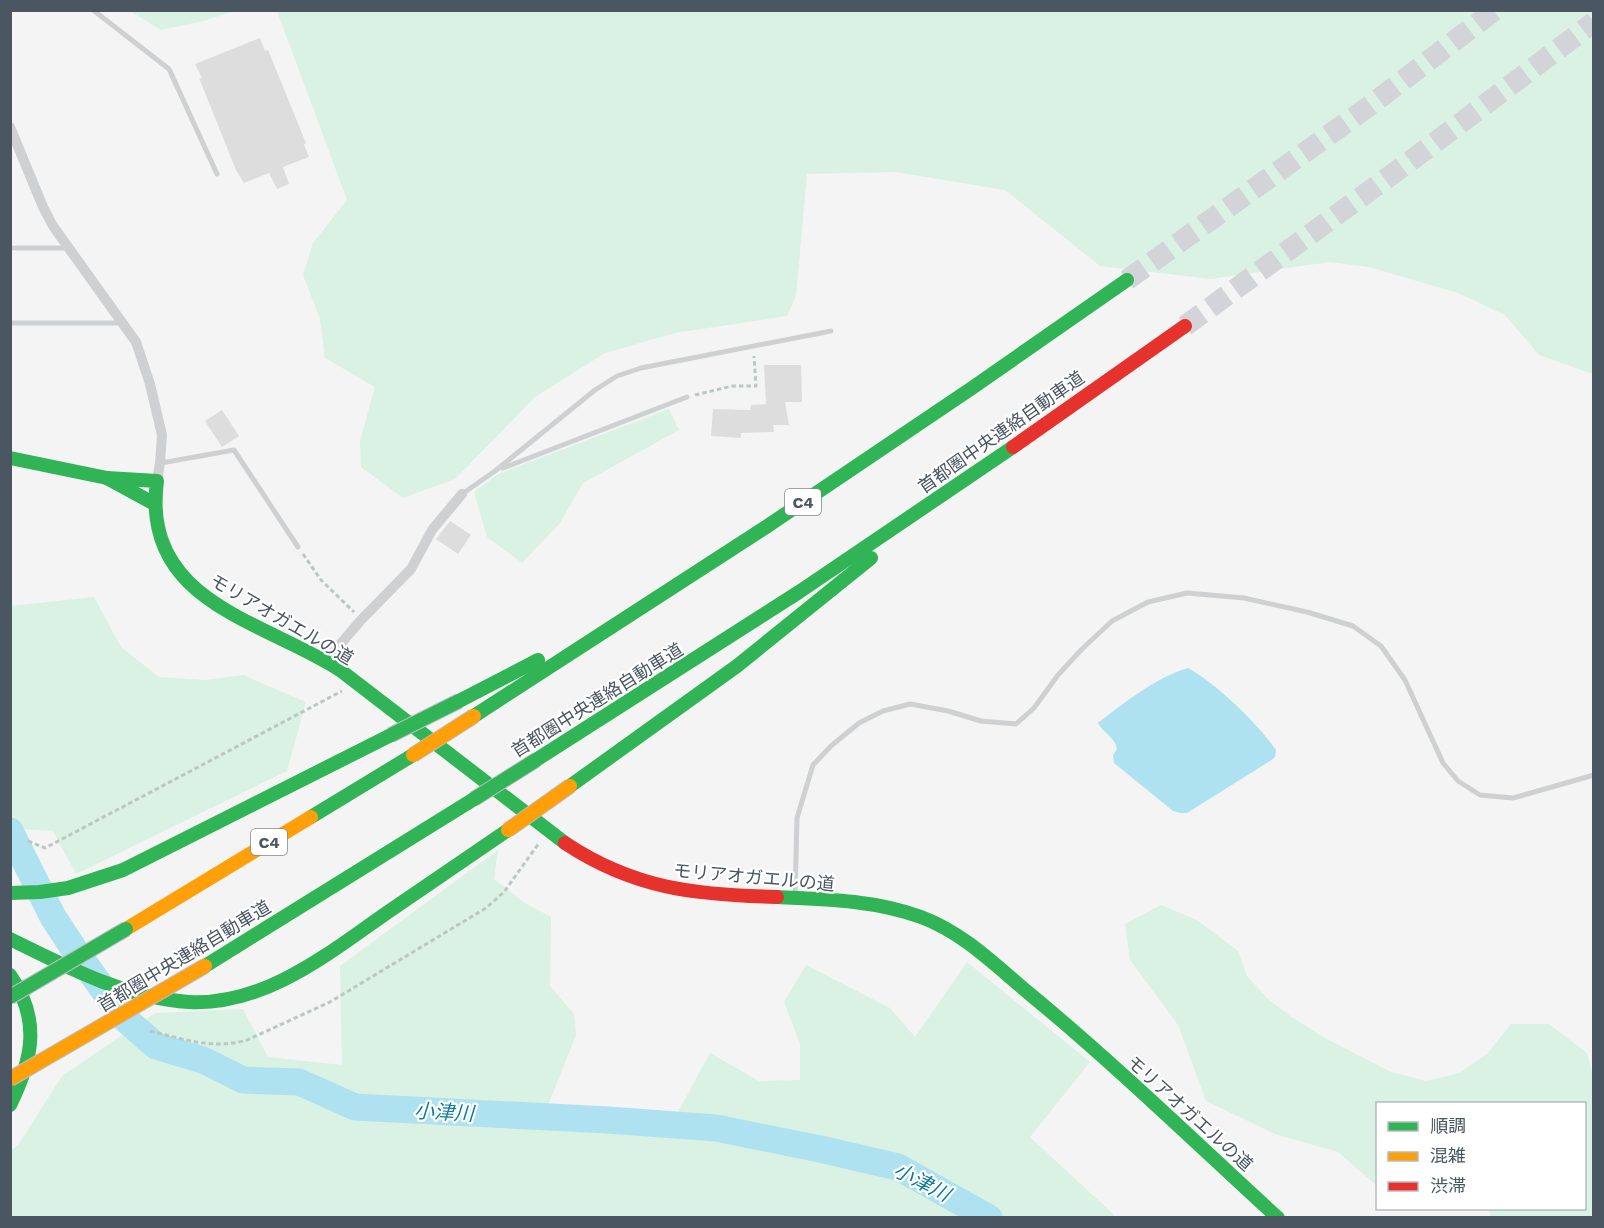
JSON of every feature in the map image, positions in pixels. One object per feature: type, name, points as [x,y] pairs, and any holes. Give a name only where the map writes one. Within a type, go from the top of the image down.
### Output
[{"type":"main road","name":"C4","points":[[10,997],[126,929],[474,716],[766,527],[1127,280]]},
{"type":"main road","name":"首都圏中央連絡自動車道","points":[[10,1078],[205,966],[536,760],[799,592],[984,467],[1185,326]]},
{"type":"main road","points":[[10,458],[107,478],[157,481]]},
{"type":"main road","points":[[10,939],[82,975],[136,995],[169,1000],[202,1002],[228,999],[255,992],[282,980],[313,964],[508,830],[737,666],[984,467]]},
{"type":"main road","points":[[107,478],[153,503]]},
{"type":"main road","name":"モリアオガエルの道","points":[[157,481],[153,503],[157,524],[170,558],[195,590],[222,610],[326,661],[547,831],[595,861],[623,875],[661,887],[693,892],[795,897],[893,908],[926,918],[963,938],[1069,1027],[1278,1218]]},
{"type":"main road","points":[[10,893],[54,892],[98,880],[150,858],[552,652],[707,559],[766,527]]},
{"type":"main road","points":[[10,975],[26,1000],[32,1039],[30,1058],[20,1088],[10,1104]]},
{"type":"street","points":[[10,127],[43,207],[68,248],[136,342],[150,384],[162,435],[157,481]]},
{"type":"street","points":[[326,661],[361,620],[411,568],[432,530],[462,494]]},
{"type":"lane","points":[[93,10],[169,69],[217,174]]},
{"type":"lane","points":[[10,248],[68,248]]},
{"type":"lane","points":[[10,323],[123,323]]},
{"type":"lane","points":[[462,494],[495,471],[595,390],[617,376],[641,368],[831,331]]},
{"type":"lane","points":[[495,471],[687,397]]},
{"type":"lane","points":[[160,463],[234,450],[298,547]]},
{"type":"lane","points":[[795,897],[797,818],[813,765],[831,746],[859,723],[883,711],[910,704],[948,711],[981,721],[1016,724],[1034,708],[1066,666],[1112,621],[1148,602],[1187,593],[1244,598],[1307,612],[1353,626],[1381,646],[1405,680],[1443,763],[1458,781],[1480,795],[1513,798],[1593,775]]},
{"type":"path","points":[[687,397],[732,386],[756,386],[753,346]]},
{"type":"path","points":[[298,547],[321,580],[361,620]]},
{"type":"path","points":[[28,841],[45,848],[357,683]]},
{"type":"path","points":[[150,1031],[203,1045],[234,1044],[330,1002],[486,908],[504,892],[547,831]]},
{"type":"green space","points":[[130,11],[235,11],[161,30]]},
{"type":"green space","points":[[277,11],[1593,11],[1593,374],[1539,355],[1505,315],[1458,293],[1369,267],[1330,262],[1211,279],[1100,266],[1005,190],[895,172],[807,174],[796,296],[787,316],[675,333],[605,353],[535,397],[455,479],[403,498],[361,467],[360,441],[375,387],[325,358],[320,319],[303,275],[313,243],[347,200]]},
{"type":"green space","points":[[669,409],[679,430],[583,483],[560,523],[522,563],[487,537],[474,492],[498,474]]},
{"type":"green space","points":[[94,597],[121,647],[159,677],[206,680],[243,675],[306,702],[287,771],[76,874],[53,831],[20,829],[11,837],[11,606]]},
{"type":"green space","points":[[498,850],[494,879],[525,903],[551,917],[550,986],[574,1014],[576,1035],[541,1123],[678,1112],[710,1053],[759,1081],[800,1080],[800,1044],[784,1002],[806,965],[890,1008],[915,1037],[967,962],[1090,1062],[1030,1137],[1115,1217],[11,1218],[11,1151],[18,1145],[62,1076],[155,1013],[243,1009],[268,1057],[342,1065],[340,966]]},
{"type":"green space","points":[[1161,905],[1197,920],[1238,951],[1247,976],[1267,998],[1290,1016],[1323,1037],[1391,1072],[1426,1081],[1459,1073],[1487,1054],[1511,1024],[1549,1024],[1587,1053],[1594,1079],[1593,1217],[1491,1217],[1488,1210],[1586,1210],[1586,1102],[1376,1102],[1376,1185],[1338,1152],[1275,1134],[1206,1101],[1178,1025],[1130,960],[1125,924]]},
{"type":"water","points":[[1188,668],[1211,683],[1236,705],[1259,728],[1276,750],[1275,757],[1270,761],[1187,813],[1180,813],[1173,811],[1114,763],[1113,755],[1117,749],[1116,745],[1098,723],[1152,684]]},
{"type":"building","points":[[260,38],[265,51],[268,50],[306,143],[304,145],[309,157],[283,167],[289,184],[277,189],[269,173],[244,183],[236,170],[195,64]]},
{"type":"building","points":[[764,365],[801,365],[802,402],[785,402],[789,425],[773,425],[774,432],[741,433],[741,438],[711,436],[713,409],[750,410],[751,405],[766,404]]},
{"type":"building","points":[[222,410],[239,436],[222,447],[205,421]]},
{"type":"building","points":[[450,521],[471,535],[458,554],[436,539]]},
{"type":"waterway","name":"小津川","points":[[10,831],[53,917],[74,949],[124,1018],[156,1046],[203,1060],[243,1080],[299,1082],[355,1107],[716,1128],[820,1149],[898,1167],[989,1218]]},
{"type":"tunnel","points":[[1127,280],[1368,107],[1495,10]]},
{"type":"tunnel","points":[[1185,326],[1413,159],[1594,22]]},
{"type":"traffic: fast","points":[[474,716],[766,527],[1127,280]]},
{"type":"traffic: fast","points":[[536,760],[799,592],[1013,447]]},
{"type":"traffic: fast","points":[[10,458],[107,478],[153,503]]},
{"type":"traffic: fast","points":[[107,478],[157,481],[157,522],[168,555],[187,581],[213,602],[340,670],[565,843]]},
{"type":"traffic: fast","points":[[570,786],[737,666],[871,558]]},
{"type":"traffic: fast","points":[[459,701],[538,660]]},
{"type":"traffic: fast","points":[[391,735],[459,701]]},
{"type":"traffic: fast","points":[[10,893],[68,888],[123,870],[391,735]]},
{"type":"traffic: fast","points":[[311,817],[413,755]]},
{"type":"traffic: fast","points":[[474,799],[536,760]]},
{"type":"traffic: fast","points":[[205,966],[474,799]]},
{"type":"traffic: fast","points":[[10,939],[119,988],[165,999],[189,1002],[217,1001],[270,986],[319,960],[508,830]]},
{"type":"traffic: fast","points":[[777,897],[849,901],[886,907],[921,917],[951,932],[992,962],[1094,1049],[1278,1218]]},
{"type":"traffic: fast","points":[[10,997],[126,929]]},
{"type":"traffic: fast","points":[[10,975],[20,991],[30,1023],[28,1055],[10,1105]]},
{"type":"traffic: slow","points":[[413,755],[474,716]]},
{"type":"traffic: slow","points":[[508,830],[570,786]]},
{"type":"traffic: slow","points":[[126,929],[311,817]]},
{"type":"traffic: slow","points":[[10,1079],[205,966]]},
{"type":"traffic: jam","points":[[1013,447],[1185,326]]},
{"type":"traffic: jam","points":[[565,843],[616,871],[641,880],[693,891],[777,897]]}]
